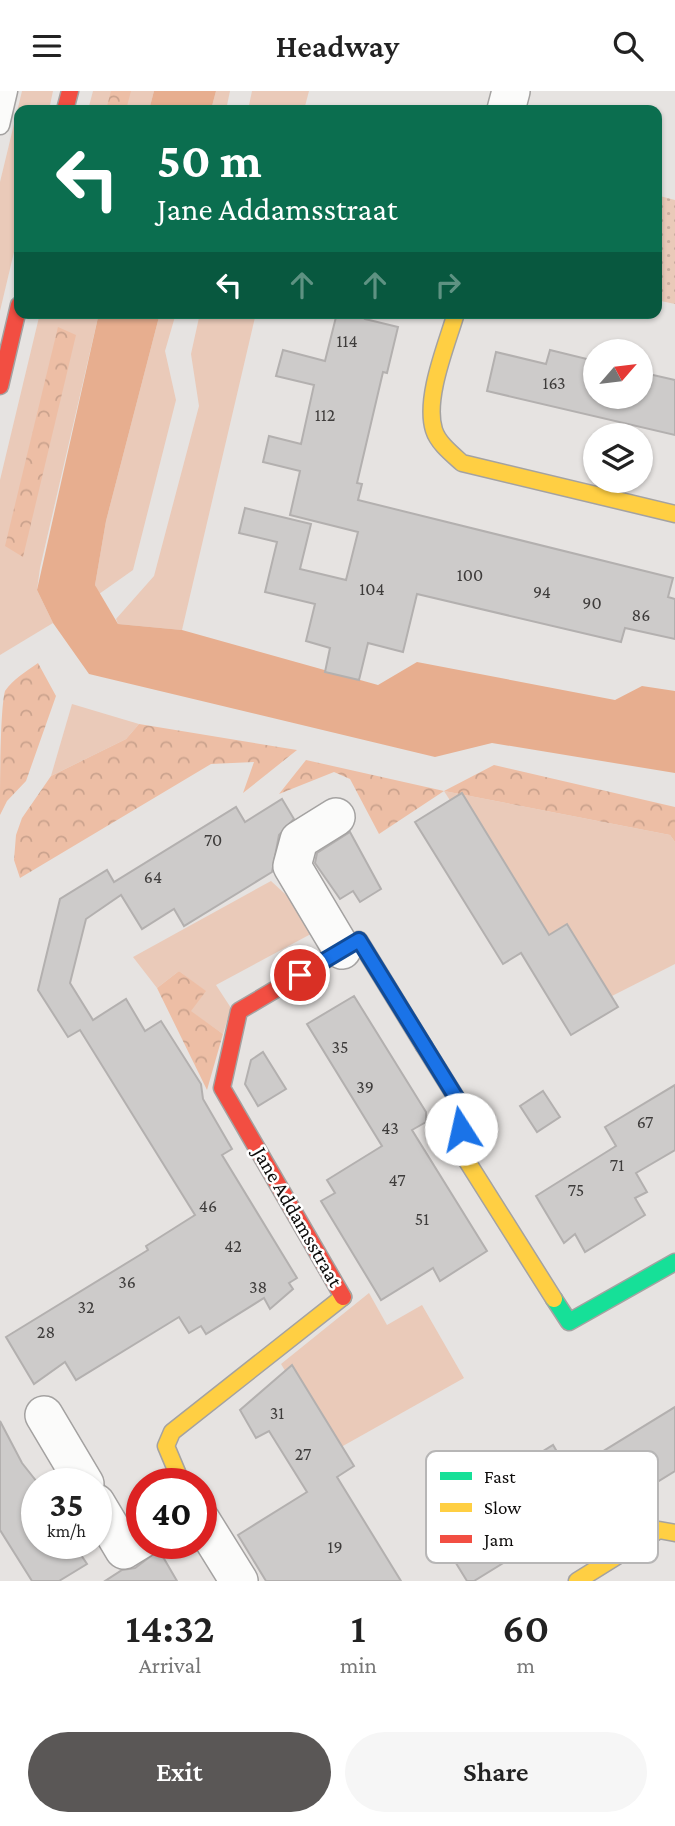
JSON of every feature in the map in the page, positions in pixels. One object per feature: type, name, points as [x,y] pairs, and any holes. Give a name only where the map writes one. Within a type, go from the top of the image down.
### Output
[{"type":"street","points":[[0,386],[16,319]]},
{"type":"street","points":[[454,319],[431,412],[434,430],[462,463],[675,514]]},
{"type":"street","points":[[336,817],[299,840],[292,866],[462,1107],[460,1150],[569,1322],[675,1262]]},
{"type":"street","name":"Jane Addamsstraat","points":[[175,1468],[166,1446],[172,1432],[344,1296],[222,1088],[239,1011],[350,945]]},
{"type":"street","points":[[44,1415],[75,1468]]},
{"type":"street","points":[[112,1530],[124,1550],[126,1549]]},
{"type":"street","points":[[217,1546],[239,1581]]},
{"type":"street","points":[[577,1581],[606,1563]]},
{"type":"lane","points":[[0,125],[8,91]]},
{"type":"shaded area","points":[[22,91],[53,91],[50,105],[19,105]]},
{"type":"shaded area","points":[[93,91],[154,91],[150,105],[89,105]]},
{"type":"shaded area","points":[[154,91],[216,91],[212,105],[150,105]]},
{"type":"shaded area","points":[[216,91],[230,91],[227,105],[212,105]]},
{"type":"shaded area","points":[[252,91],[309,91],[305,105],[249,105]]},
{"type":"shaded area","points":[[14,124],[14,252],[0,311],[0,182]]},
{"type":"shaded area","points":[[662,197],[675,200],[675,304],[662,301]]},
{"type":"shaded area","points":[[39,319],[98,319],[40,568],[37,590],[53,623],[0,655],[0,480]]},
{"type":"shaded area","points":[[98,319],[158,319],[106,521],[95,585],[118,624],[182,630],[378,685],[417,662],[615,700],[642,686],[675,691],[675,773],[492,743],[435,757],[89,674],[53,623],[37,590]]},
{"type":"shaded area","points":[[158,319],[174,319],[165,351],[176,400],[133,570],[99,594],[95,585],[106,521]]},
{"type":"shaded area","points":[[199,319],[255,319],[182,630],[118,624],[116,619],[154,576],[199,406],[191,354]]},
{"type":"shaded area","points":[[72,704],[139,724],[126,739],[51,776]]},
{"type":"shaded area","points":[[444,791],[670,835],[675,842],[675,964],[608,998],[540,941]]},
{"type":"shaded area","points":[[271,881],[322,928],[216,985],[231,1008],[223,1034],[190,1011],[205,991],[179,971],[157,988],[133,957]]},
{"type":"shaded area","points":[[369,1293],[387,1325],[422,1305],[464,1378],[334,1451],[281,1364]]},
{"type":"green space","points":[[111,91],[131,91],[127,105],[107,105]]},
{"type":"green space","points":[[58,327],[76,335],[23,557],[5,546]]},
{"type":"green space","points":[[38,663],[56,696],[26,781],[7,801],[0,815],[1,732],[5,691]]},
{"type":"green space","points":[[139,724],[297,750],[243,793],[254,762],[211,764],[20,878],[14,860],[16,835],[22,818],[51,776],[126,739]]},
{"type":"green space","points":[[306,760],[444,791],[379,834],[350,779],[334,772],[279,794]]},
{"type":"green space","points":[[494,765],[675,807],[675,842],[670,835],[444,791]]},
{"type":"green space","points":[[179,971],[206,991],[191,1011],[223,1034],[207,1090],[157,988]]},
{"type":"building","points":[[336,319],[365,319],[398,327],[387,373],[383,372],[357,483],[362,484],[358,500],[673,578],[668,597],[675,599],[675,639],[625,628],[621,642],[417,594],[403,652],[368,643],[359,680],[325,672],[330,648],[306,641],[315,604],[265,592],[277,542],[239,533],[245,508],[311,524],[300,569],[346,580],[358,532],[290,515],[300,471],[263,462],[269,436],[301,444],[314,385],[276,376],[283,350],[325,361]]},
{"type":"building","points":[[550,350],[583,358],[583,409],[653,409],[653,375],[675,380],[675,435],[653,430],[653,423],[624,423],[487,391],[496,352],[546,364]]},
{"type":"building","points":[[462,793],[549,935],[567,924],[618,1007],[571,1035],[521,953],[503,964],[415,822]]},
{"type":"building","points":[[282,799],[294,819],[279,835],[272,872],[184,926],[174,909],[142,929],[121,895],[86,919],[70,983],[93,1020],[126,999],[145,1031],[161,1021],[201,1084],[203,1099],[232,1149],[222,1155],[297,1278],[289,1283],[293,1289],[270,1309],[264,1298],[206,1334],[201,1326],[189,1333],[179,1317],[76,1380],[65,1362],[34,1384],[6,1337],[148,1250],[146,1246],[195,1215],[80,1030],[68,1037],[38,990],[60,899],[107,870],[114,882],[236,807],[245,822]]},
{"type":"building","points":[[350,832],[381,889],[360,902],[353,891],[340,899],[315,863],[317,853]]},
{"type":"building","points":[[354,996],[426,1112],[426,1122],[412,1130],[487,1251],[440,1281],[433,1268],[381,1300],[321,1201],[335,1193],[327,1180],[382,1146],[307,1024]]},
{"type":"building","points":[[263,1052],[286,1089],[258,1106],[245,1084],[251,1060]]},
{"type":"building","points":[[675,1085],[675,1150],[636,1173],[647,1192],[635,1198],[645,1215],[585,1252],[575,1234],[564,1243],[536,1196],[616,1146],[605,1127]]},
{"type":"building","points":[[543,1091],[560,1117],[537,1132],[520,1106]]},
{"type":"building","points":[[292,1365],[354,1466],[337,1477],[401,1581],[266,1581],[238,1535],[307,1492],[269,1431],[256,1438],[240,1410]]},
{"type":"building","points":[[675,1407],[675,1471],[658,1481],[658,1451],[603,1451]]},
{"type":"building","points":[[0,1421],[26,1468],[21,1468],[21,1559],[84,1559],[87,1564],[59,1581],[32,1581],[0,1530]]},
{"type":"building","points":[[553,1445],[557,1451],[543,1451]]},
{"type":"building","points":[[147,1559],[164,1559],[177,1581],[105,1581],[122,1570],[135,1568]]},
{"type":"building","points":[[456,1563],[503,1563],[474,1581],[467,1581]]},
{"type":"traffic: fast","points":[[554,1299],[569,1322],[675,1262]]},
{"type":"traffic: slow","points":[[454,319],[438,371],[432,403],[436,435],[454,456],[462,463],[675,514]]},
{"type":"traffic: slow","points":[[424,1046],[462,1107],[460,1150],[554,1299]]},
{"type":"traffic: slow","points":[[175,1468],[166,1446],[172,1432],[343,1297]]},
{"type":"traffic: slow","points":[[658,1531],[675,1533]]},
{"type":"traffic: slow","points":[[577,1581],[606,1563]]},
{"type":"traffic: jam","points":[[66,105],[70,91]]},
{"type":"traffic: jam","points":[[0,386],[16,319]]},
{"type":"traffic: jam","points":[[343,1297],[222,1088],[239,1011],[359,940],[424,1046]]},
{"type":"route","points":[[300,975],[359,940],[462,1107],[461,1129]]}]
